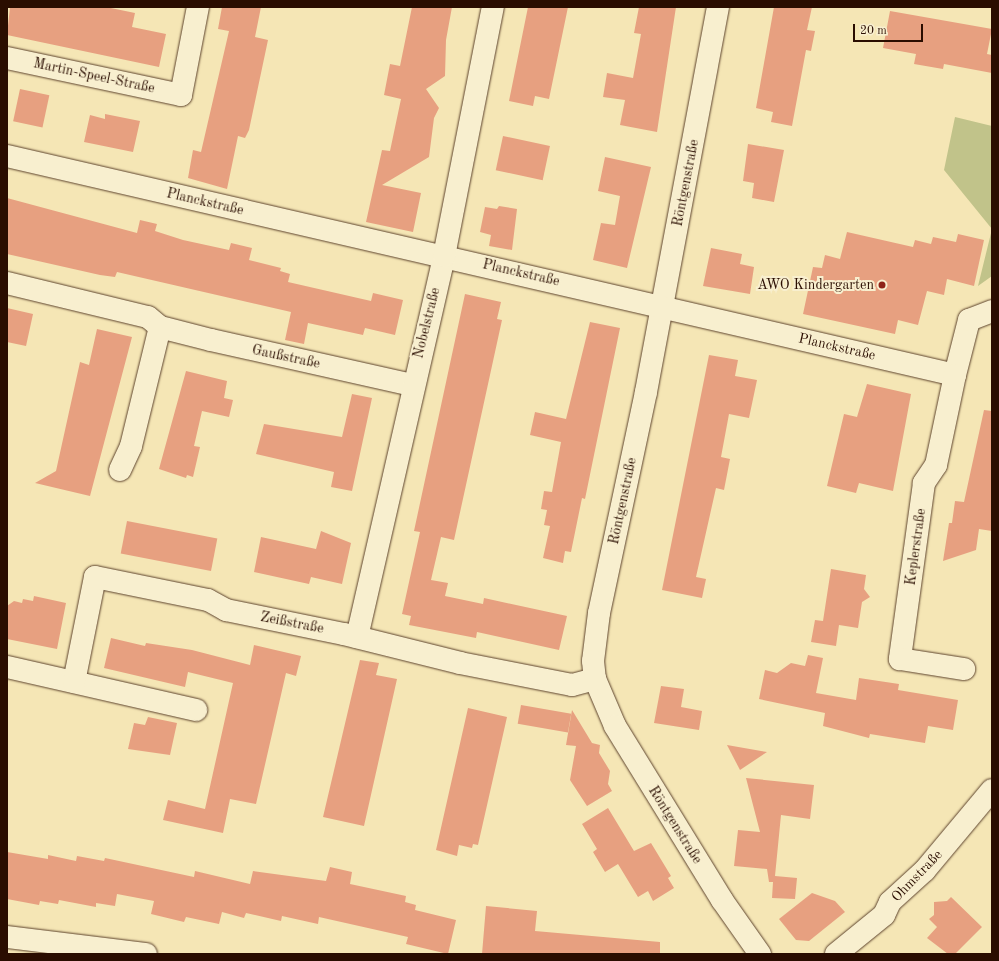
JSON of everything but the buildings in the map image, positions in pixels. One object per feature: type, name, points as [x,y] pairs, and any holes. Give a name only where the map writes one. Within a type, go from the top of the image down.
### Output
[{"type":"street","name":"Martin-Speel-Straße","points":[[7,58],[181,95],[198,7]]},
{"type":"street","name":"Nobelstraße","points":[[356,637],[412,385],[444,256],[493,7]]},
{"type":"street","name":"Röntgenstraße","points":[[718,7],[661,308],[599,613],[593,661],[595,678],[615,726],[642,772],[760,954]]},
{"type":"street","name":"Planckstraße","points":[[7,156],[955,375]]},
{"type":"street","name":"Gaußstraße","points":[[7,283],[148,318],[160,327],[412,385]]},
{"type":"street","points":[[955,375],[969,320],[992,311]]},
{"type":"street","points":[[120,470],[129,453],[160,327]]},
{"type":"street","name":"Keplerstraße","points":[[955,375],[936,466],[924,483],[900,659],[964,669]]},
{"type":"street","name":"Zeißstraße","points":[[74,682],[96,577],[208,600],[230,611],[356,637],[460,663],[572,685],[595,678]]},
{"type":"street","points":[[7,667],[196,710]]},
{"type":"street","name":"Ohmstraße","points":[[836,954],[884,915],[890,902],[925,870],[992,790]]},
{"type":"street","points":[[7,937],[146,954]]},
{"type":"green space","points":[[955,117],[992,126],[992,229],[944,170]]},
{"type":"green space","points":[[992,229],[992,276],[978,286]]},
{"type":"place","name":"AWO Kindergarten","points":[[882,285]]}]
